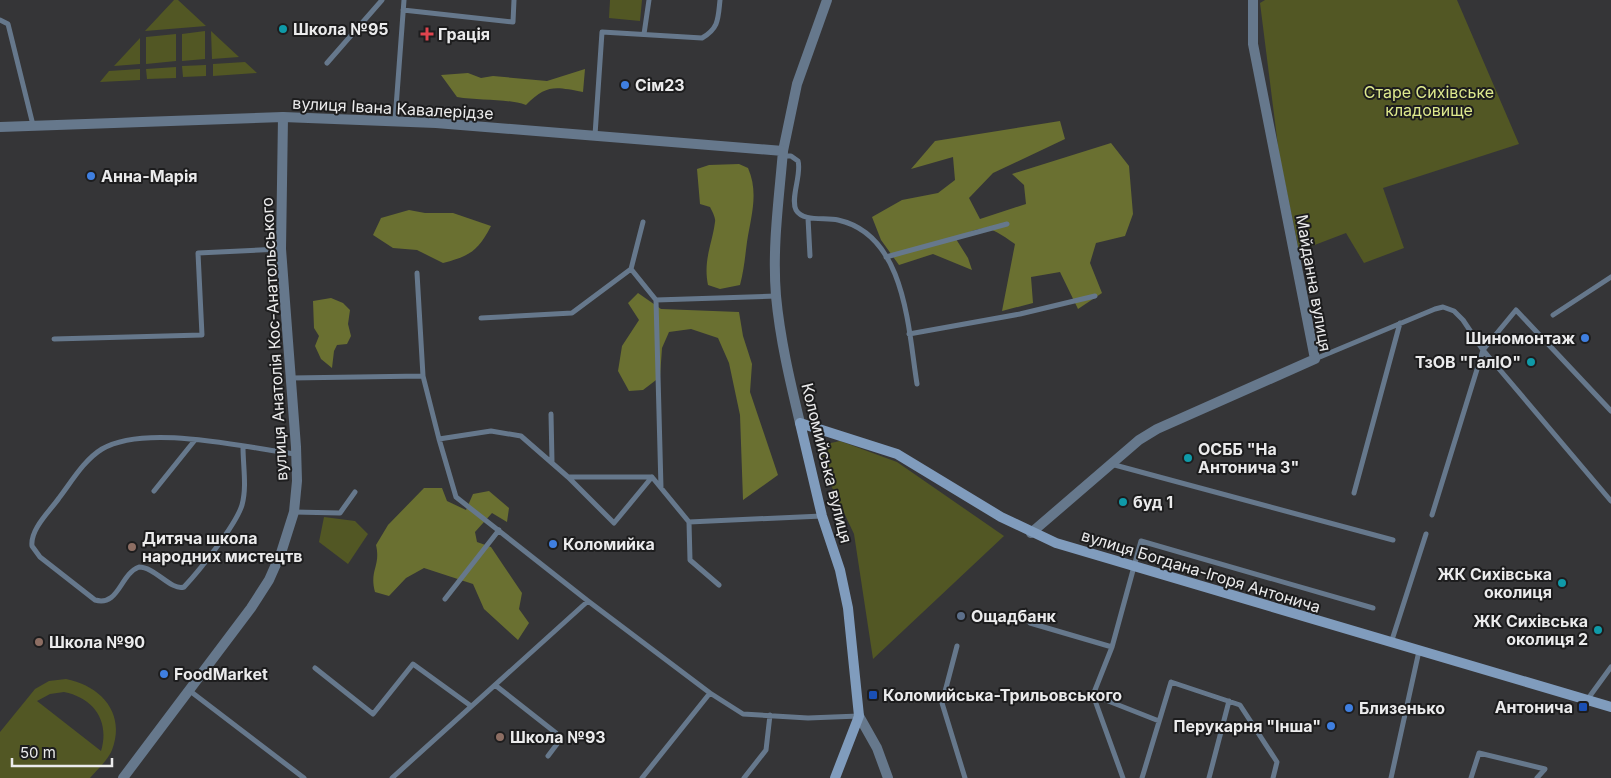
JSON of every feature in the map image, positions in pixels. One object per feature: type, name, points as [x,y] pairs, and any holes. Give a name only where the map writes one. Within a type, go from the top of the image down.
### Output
[{"type":"main road","name":"Коломийська вулиця","points":[[800,423],[822,516],[840,570],[848,608],[859,716],[835,778]]},
{"type":"main road","name":"вулиця Богдана-Ігоря Антонича","points":[[800,423],[897,454],[1031,533],[1134,567],[1391,644],[1611,707]]},
{"type":"street","name":"Коломийська вулиця","points":[[800,423],[786,361],[776,296],[777,211],[783,153],[797,84],[827,0]]},
{"type":"street","name":"Майданна вулиця","points":[[1031,533],[1139,440],[1157,429],[1315,359],[1253,44],[1253,0]]},
{"type":"street","name":"вулиця Івана Кавалерідзе","points":[[0,127],[283,117],[396,121],[783,153]]},
{"type":"street","name":"вулиця Анатолія Кос-Анатольського","points":[[123,778],[242,622],[269,580],[281,553],[294,512],[297,454],[282,249],[283,117]]},
{"type":"street","points":[[859,716],[877,748],[888,778]]},
{"type":"lane","points":[[327,63],[382,0]]},
{"type":"lane","points":[[396,121],[404,0]]},
{"type":"lane","points":[[403,10],[512,22],[514,0]]},
{"type":"lane","points":[[644,34],[648,0]]},
{"type":"lane","points":[[595,136],[602,32],[702,38],[712,32],[718,19],[720,0]]},
{"type":"lane","points":[[0,20],[8,24],[33,125]]},
{"type":"lane","points":[[783,153],[798,161],[794,206],[800,214],[808,218],[821,217],[840,220],[862,230],[873,240],[886,257],[904,299],[917,384]]},
{"type":"lane","points":[[808,218],[810,256]]},
{"type":"lane","points":[[481,318],[572,313],[631,269],[643,222]]},
{"type":"lane","points":[[886,257],[1007,224]]},
{"type":"lane","points":[[54,339],[202,335],[198,253],[282,249]]},
{"type":"lane","points":[[631,269],[656,300],[661,488]]},
{"type":"lane","points":[[418,273],[423,376],[456,497],[588,601],[710,693],[743,714],[808,718],[859,716]]},
{"type":"lane","points":[[1553,316],[1611,277]]},
{"type":"lane","points":[[656,300],[776,296]]},
{"type":"lane","points":[[909,334],[1020,314],[1095,296]]},
{"type":"lane","points":[[1315,359],[1443,307],[1454,311],[1463,320],[1483,350],[1611,501]]},
{"type":"lane","points":[[1432,515],[1483,350],[1516,310],[1611,411]]},
{"type":"lane","points":[[1354,492],[1400,323]]},
{"type":"lane","points":[[290,378],[423,376]]},
{"type":"lane","points":[[551,414],[552,462]]},
{"type":"lane","points":[[439,439],[491,431],[520,436],[552,462],[614,523],[652,477]]},
{"type":"lane","points":[[243,447],[244,482],[242,506],[230,528],[184,586],[176,587],[150,570],[139,567],[128,574],[112,598],[101,602],[95,600],[35,552],[32,542],[40,524],[85,464],[100,450],[110,445],[135,439],[195,440],[297,454]]},
{"type":"lane","points":[[154,491],[195,440]]},
{"type":"lane","points":[[1111,464],[1393,540]]},
{"type":"lane","points":[[568,477],[652,477]]},
{"type":"lane","points":[[652,477],[690,522],[690,560],[719,585]]},
{"type":"lane","points":[[294,512],[340,513],[355,492]]},
{"type":"lane","points":[[690,522],[822,516]]},
{"type":"lane","points":[[445,599],[499,530]]},
{"type":"lane","points":[[1391,644],[1426,534]]},
{"type":"lane","points":[[1123,778],[1093,695],[1112,647],[1141,541],[1373,608]]},
{"type":"lane","points":[[392,778],[588,601]]},
{"type":"lane","points":[[1030,623],[1112,647]]},
{"type":"lane","points":[[957,646],[942,703],[965,778]]},
{"type":"lane","points":[[1391,778],[1419,651]]},
{"type":"lane","points":[[315,668],[373,714],[413,664],[471,706]]},
{"type":"lane","points":[[1586,700],[1611,667]]},
{"type":"lane","points":[[1142,778],[1171,682],[1240,705],[1277,762],[1273,778]]},
{"type":"lane","points":[[495,685],[556,733],[557,744],[548,756]]},
{"type":"lane","points":[[190,691],[304,778]]},
{"type":"lane","points":[[642,778],[710,693]]},
{"type":"lane","points":[[1093,695],[1159,721]]},
{"type":"lane","points":[[1209,778],[1229,701]]},
{"type":"lane","points":[[744,778],[766,750],[770,715]]},
{"type":"lane","points":[[1471,778],[1479,753],[1545,769],[1537,778]]},
{"type":"green space","points":[[174,0],[178,0],[206,26],[145,31]]},
{"type":"green space","points":[[610,0],[642,0],[640,21],[609,18]]},
{"type":"green space","name":"Старе Сихівське кладовище","points":[[1265,0],[1457,0],[1519,144],[1383,188],[1404,248],[1364,263],[1346,233],[1299,251],[1279,154],[1260,3]]},
{"type":"green space","points":[[205,31],[205,59],[182,61],[182,34]]},
{"type":"green space","points":[[211,31],[239,57],[212,59]]},
{"type":"green space","points":[[176,34],[176,61],[146,64],[146,37]]},
{"type":"green space","points":[[140,38],[140,64],[114,66]]},
{"type":"green space","points":[[245,62],[257,73],[213,76],[213,64]]},
{"type":"green space","points":[[206,65],[206,76],[183,77],[182,66]]},
{"type":"green space","points":[[176,67],[176,78],[147,79],[146,69]]},
{"type":"green space","points":[[140,69],[140,80],[100,82],[109,71]]},
{"type":"green space","points":[[585,69],[583,92],[558,88],[546,90],[526,105],[510,101],[457,97],[441,75],[468,73],[481,78],[493,76],[547,81]]},
{"type":"green space","points":[[1060,121],[1065,139],[993,173],[969,198],[980,219],[1026,204],[1024,185],[1012,174],[1111,143],[1129,166],[1133,214],[1125,236],[1096,243],[1090,263],[1102,293],[1078,309],[1060,272],[1031,277],[1033,303],[1002,311],[1015,244],[999,233],[987,229],[974,230],[956,239],[968,258],[972,270],[933,254],[899,265],[881,240],[872,217],[902,200],[938,193],[955,180],[953,157],[911,169],[935,141]]},
{"type":"green space","points":[[739,164],[748,168],[751,177],[754,196],[752,214],[740,285],[720,289],[708,285],[707,260],[715,220],[710,207],[700,204],[697,169],[709,165]]},
{"type":"green space","points":[[409,210],[425,213],[453,213],[491,226],[482,241],[467,255],[443,263],[417,250],[393,248],[373,235],[381,218]]},
{"type":"green space","points":[[638,293],[661,309],[739,312],[743,336],[752,364],[750,392],[778,475],[743,500],[740,415],[729,363],[718,338],[691,329],[669,332],[662,348],[660,377],[643,390],[629,391],[618,371],[622,346],[639,320],[628,303]]},
{"type":"green space","points":[[331,298],[343,303],[350,310],[348,324],[351,336],[347,344],[337,345],[334,351],[332,368],[321,359],[315,346],[319,336],[314,328],[313,301]]},
{"type":"green space","points":[[840,441],[897,462],[1004,536],[873,659],[854,534],[820,462],[826,444]]},
{"type":"green space","points":[[424,488],[442,488],[447,501],[466,510],[473,494],[489,491],[509,508],[507,522],[492,513],[475,532],[477,542],[491,547],[522,593],[519,609],[529,623],[518,640],[484,609],[473,584],[424,568],[406,578],[389,596],[375,592],[373,578],[377,558],[376,545],[388,525]]},
{"type":"green space","points":[[324,517],[355,521],[368,534],[348,564],[319,542]]},
{"type":"green space","points":[[66,679],[79,683],[100,695],[107,703],[113,713],[116,724],[115,737],[110,754],[90,778],[0,778],[0,732],[35,689],[49,681]],"holes":[[[64,692],[75,695],[91,705],[97,712],[103,730],[101,751],[37,701],[50,694]]]},
{"type":"place","name":"Школа №95","points":[[283,29]]},
{"type":"place","name":"Грація","points":[[427,34]]},
{"type":"place","name":"Сім23","points":[[625,85]]},
{"type":"place","name":"Анна-Марія","points":[[91,176]]},
{"type":"place","name":"Шиномонтаж","points":[[1585,338]]},
{"type":"place","name":"ТзОВ \"ГалІО\"","points":[[1531,362]]},
{"type":"place","name":"ОСББ \"На Антонича 3\"","points":[[1188,458]]},
{"type":"place","name":"буд 1","points":[[1123,502]]},
{"type":"place","name":"Коломийка","points":[[553,544]]},
{"type":"place","name":"Дитяча школа народних мистецтв","points":[[132,547]]},
{"type":"place","name":"ЖК Сихівська околиця","points":[[1562,583]]},
{"type":"place","name":"Ощадбанк","points":[[961,616]]},
{"type":"place","name":"ЖК Сихівська околиця 2","points":[[1598,630]]},
{"type":"place","name":"Школа №90","points":[[39,642]]},
{"type":"place","name":"FoodMarket","points":[[164,674]]},
{"type":"place","name":"Коломийська-Трильовського","points":[[873,695]]},
{"type":"place","name":"Антонича","points":[[1583,707]]},
{"type":"place","name":"Близенько","points":[[1349,708]]},
{"type":"place","name":"Перукарня \"Інша\"","points":[[1331,726]]},
{"type":"place","name":"Школа №93","points":[[500,737]]}]
